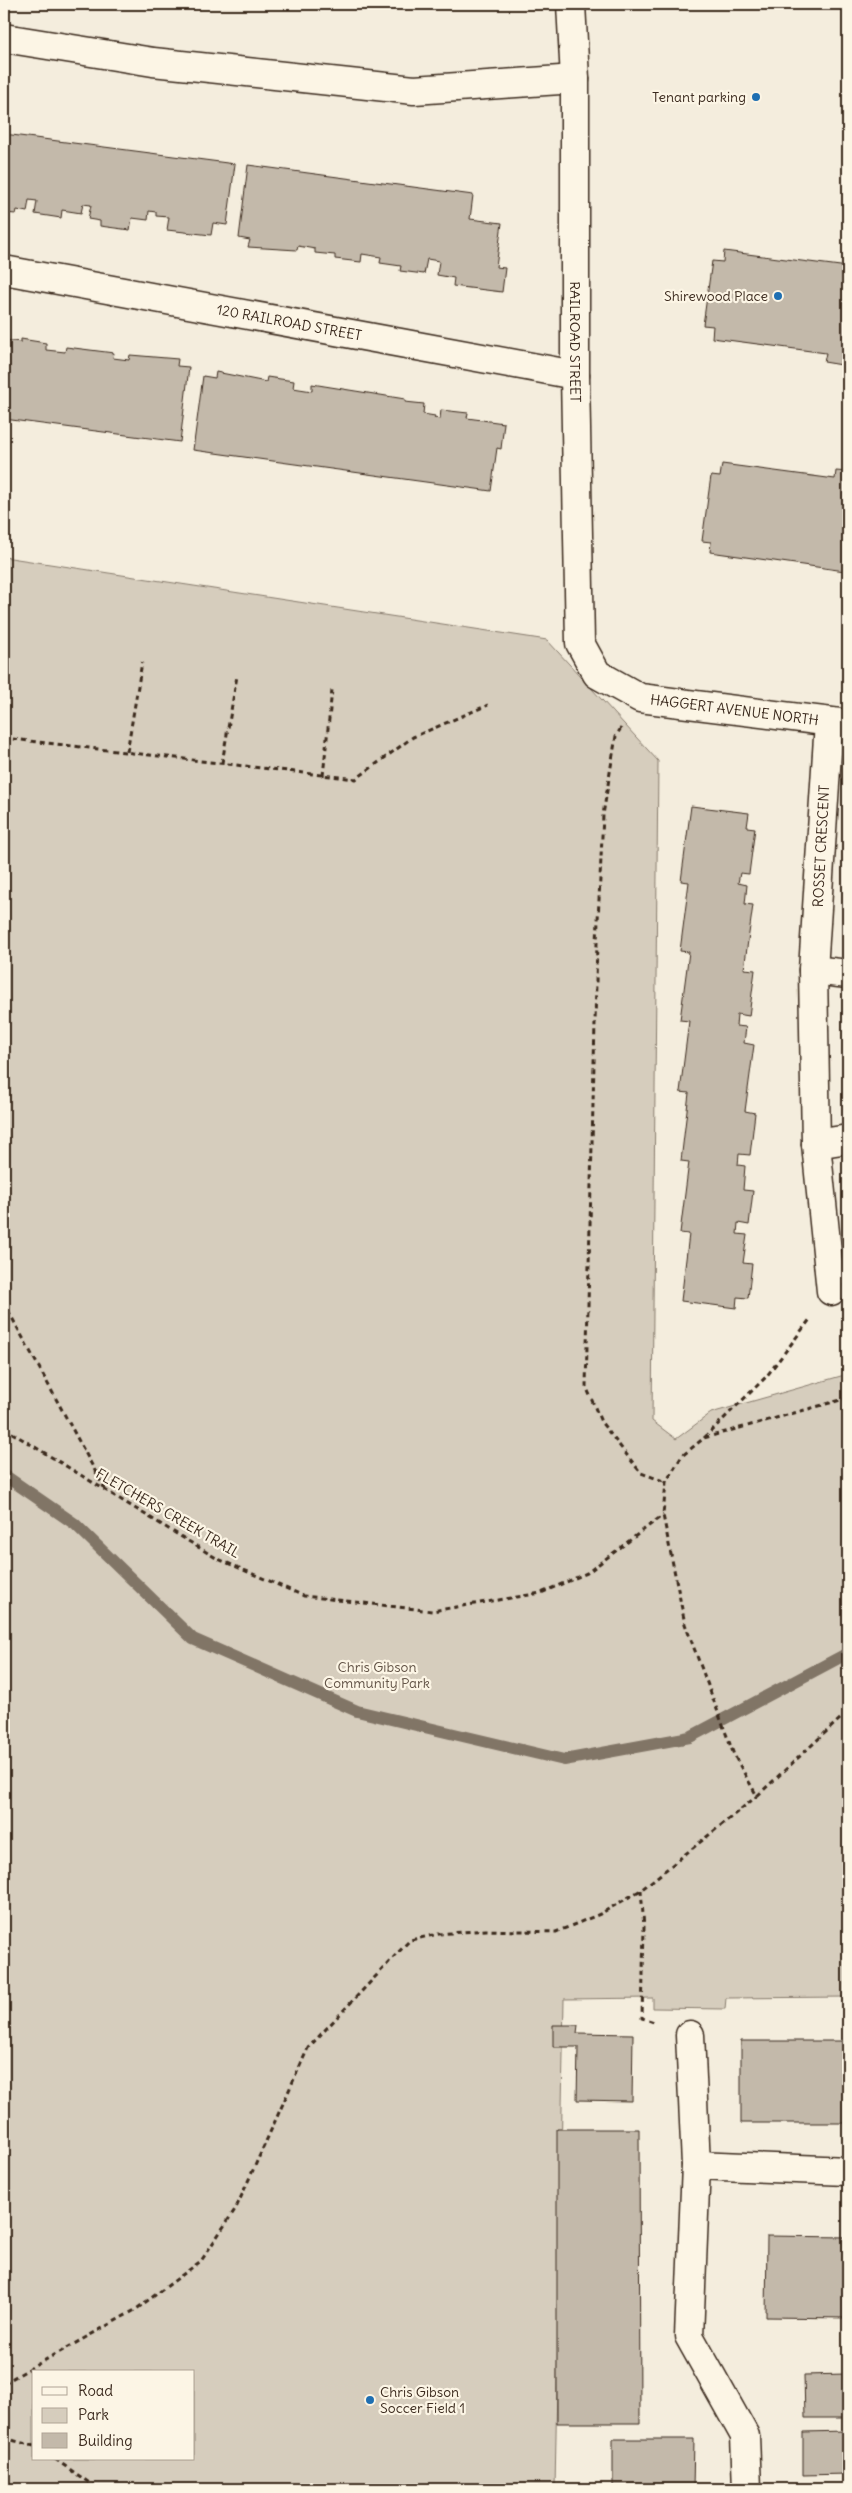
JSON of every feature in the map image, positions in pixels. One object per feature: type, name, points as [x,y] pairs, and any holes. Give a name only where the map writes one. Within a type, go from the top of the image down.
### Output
[{"type":"street","name":"RAILROAD STREET","points":[[571,4],[575,79],[575,375],[580,643],[597,674]]},
{"type":"street","points":[[4,38],[153,62],[414,90],[575,79]]},
{"type":"street","name":"120 RAILROAD STREET","points":[[4,270],[575,375]]},
{"type":"street","name":"HAGGERT AVENUE NORTH","points":[[597,674],[640,698],[838,723]]},
{"type":"street","name":"ROSSET CRESCENT","points":[[831,1291],[816,1144],[813,970],[838,723]]},
{"type":"street","points":[[813,970],[848,974]]},
{"type":"street","points":[[816,1144],[848,1139]]},
{"type":"street","points":[[690,2035],[696,2165],[690,2336],[745,2436],[747,2489]]},
{"type":"street","points":[[696,2165],[848,2171]]},
{"type":"path","points":[[126,752],[142,662]]},
{"type":"path","points":[[222,763],[237,676]]},
{"type":"path","points":[[323,776],[332,690]]},
{"type":"path","points":[[640,698],[616,736],[603,815],[597,942],[586,1386],[601,1422],[641,1473],[666,1482]]},
{"type":"path","points":[[4,738],[323,776],[356,778],[412,737],[488,704]]},
{"type":"path","points":[[758,1796],[734,1755],[708,1690],[685,1624],[663,1515],[666,1482],[682,1456],[704,1438],[766,1377],[831,1291]]},
{"type":"path","points":[[4,1303],[106,1491]]},
{"type":"path","points":[[704,1438],[848,1398]]},
{"type":"path","name":"FLETCHERS CREEK TRAIL","points":[[4,1428],[216,1558],[304,1596],[432,1611],[542,1593],[587,1573],[663,1515]]},
{"type":"path","points":[[4,2383],[135,2310],[201,2261],[236,2208],[308,2048],[410,1940],[438,1934],[486,1930],[556,1932],[600,1914],[641,1890],[758,1796],[842,1718],[848,1715]]},
{"type":"path","points":[[641,1890],[644,1927],[642,2018],[690,2035]]},
{"type":"path","points":[[4,2438],[32,2445]]},
{"type":"path","points":[[56,2460],[98,2489]]},
{"type":"green space","name":"Chris Gibson Community Park","points":[[4,557],[547,640],[658,761],[652,1421],[676,1439],[711,1413],[848,1374],[848,1997],[726,1998],[725,2009],[653,2008],[653,1998],[564,1999],[555,2489],[4,2489]]},
{"type":"building","points":[[4,134],[235,164],[227,225],[213,223],[211,235],[167,230],[169,217],[156,216],[156,212],[149,211],[148,220],[132,218],[130,230],[100,226],[100,221],[88,219],[91,205],[83,204],[81,213],[62,210],[61,218],[35,214],[37,201],[29,200],[27,212],[17,210],[16,214],[4,213]]},
{"type":"building","points":[[248,165],[473,195],[470,219],[502,223],[496,267],[505,268],[502,292],[453,286],[454,278],[437,275],[439,261],[427,259],[424,274],[400,271],[401,266],[380,263],[381,257],[362,254],[361,262],[335,259],[335,255],[315,253],[315,249],[298,246],[297,250],[248,247],[250,240],[239,238]]},
{"type":"building","name":"Shirewood Place","points":[[724,251],[848,267],[848,366],[824,362],[826,353],[712,338],[713,326],[703,325],[712,261],[723,262]]},
{"type":"building","points":[[21,339],[46,343],[46,350],[65,352],[66,347],[114,353],[113,358],[129,360],[130,355],[178,359],[177,366],[189,367],[180,442],[4,419],[4,340],[21,342]]},
{"type":"building","points":[[216,372],[266,382],[267,377],[294,381],[293,388],[312,391],[312,384],[405,399],[405,402],[424,404],[423,414],[435,416],[434,418],[440,419],[441,410],[468,413],[467,418],[504,423],[501,449],[497,448],[491,491],[193,450],[203,376],[215,378]]},
{"type":"building","points":[[722,464],[835,479],[836,471],[848,472],[848,580],[843,579],[845,571],[710,552],[711,542],[702,541],[711,476],[720,477]]},
{"type":"building","points":[[691,806],[749,813],[747,827],[755,828],[749,874],[740,873],[738,883],[747,885],[745,904],[753,905],[744,969],[755,970],[749,1016],[737,1014],[736,1026],[746,1027],[744,1043],[754,1045],[745,1111],[755,1113],[750,1155],[739,1154],[738,1165],[745,1166],[743,1190],[753,1191],[749,1225],[738,1223],[737,1234],[747,1235],[743,1263],[752,1264],[748,1298],[737,1297],[736,1308],[681,1301],[689,1234],[680,1233],[689,1162],[681,1161],[689,1093],[680,1092],[689,1021],[680,1020],[689,952],[680,951],[689,882],[681,881]]},
{"type":"building","points":[[553,2025],[578,2025],[577,2033],[633,2034],[632,2101],[577,2100],[578,2047],[553,2047]]},
{"type":"building","points":[[741,2041],[848,2041],[848,2123],[741,2123]]},
{"type":"building","points":[[557,2129],[639,2129],[640,2423],[557,2423]]},
{"type":"building","points":[[767,2236],[848,2237],[848,2318],[766,2317]]},
{"type":"building","points":[[846,2374],[846,2418],[805,2418],[804,2375]]},
{"type":"building","points":[[846,2431],[846,2474],[803,2475],[803,2432]]},
{"type":"building","points":[[613,2439],[694,2439],[693,2489],[613,2489]]},
{"type":"waterway","points":[[4,1475],[75,1524],[193,1639],[357,1711],[564,1760],[690,1737],[848,1653]]},
{"type":"place","name":"Tenant parking","points":[[756,97]]},
{"type":"place","name":"Shirewood Place","points":[[778,296]]},
{"type":"place","name":"Chris Gibson Soccer Field 1","points":[[370,2400]]}]
